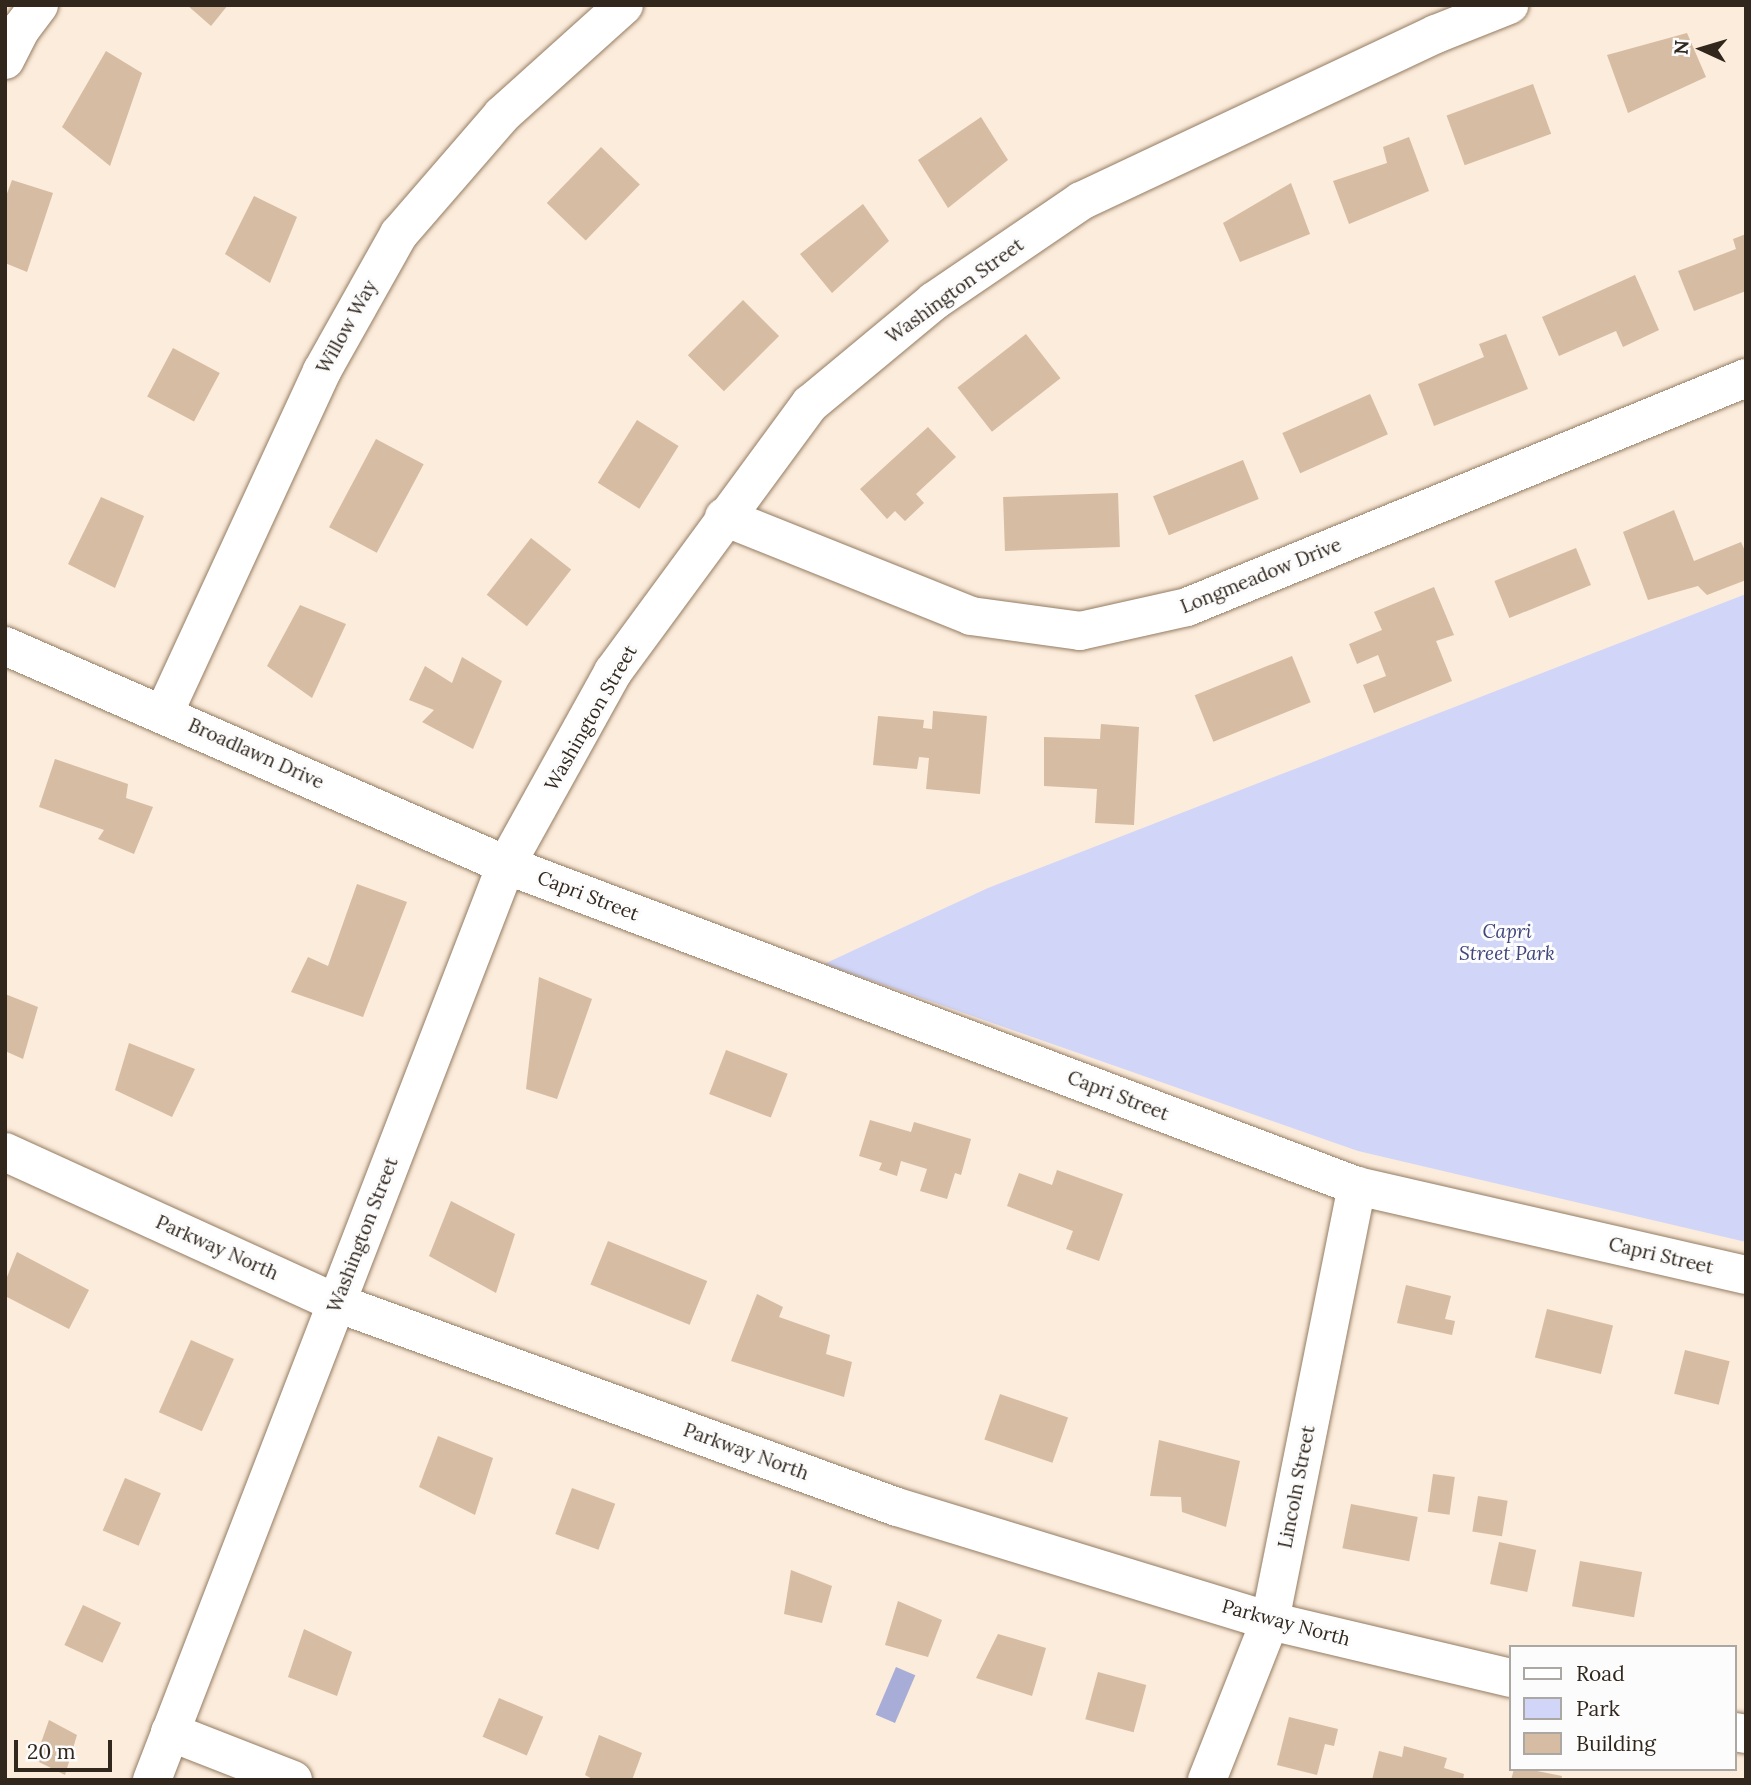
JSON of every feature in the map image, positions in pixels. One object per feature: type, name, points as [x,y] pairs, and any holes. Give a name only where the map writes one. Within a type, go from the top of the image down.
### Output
[{"type":"street","points":[[5,60],[21,29],[39,5]]},
{"type":"street","name":"Willow Way","points":[[164,713],[322,372],[399,234],[502,115],[624,5]]},
{"type":"street","name":"Washington Street","points":[[152,1780],[506,865],[613,672],[724,517],[810,404],[934,301],[1081,201],[1436,34],[1509,5]]},
{"type":"street","name":"Longmeadow Drive","points":[[724,517],[971,616],[1080,631],[1187,607],[1746,378]]},
{"type":"street","name":"Broadlawn Drive","points":[[5,646],[164,713],[506,865]]},
{"type":"street","name":"Capri Street","points":[[506,865],[1357,1186],[1746,1275]]},
{"type":"street","name":"Parkway North","points":[[5,1152],[337,1303],[898,1507],[1270,1621],[1510,1678]]},
{"type":"street","name":"Lincoln Street","points":[[1207,1780],[1270,1621],[1357,1186]]},
{"type":"street","points":[[170,1732],[293,1780]]},
{"type":"green space","name":"Capri Street Park","points":[[1746,594],[1746,1242],[1358,1151],[824,964],[988,888]]},
{"type":"shaded area","points":[[896,1667],[915,1675],[895,1723],[876,1715]]},
{"type":"building","points":[[187,5],[228,5],[211,26]]},
{"type":"building","points":[[1687,33],[1706,77],[1628,113],[1607,55]]},
{"type":"building","points":[[106,51],[142,73],[110,166],[62,127]]},
{"type":"building","points":[[1533,84],[1551,134],[1465,165],[1447,115]]},
{"type":"building","points":[[981,117],[1008,160],[948,208],[918,160]]},
{"type":"building","points":[[1409,137],[1429,191],[1349,224],[1333,181],[1387,163],[1383,147]]},
{"type":"building","points":[[601,147],[640,185],[586,241],[547,203]]},
{"type":"building","points":[[12,180],[53,193],[27,272],[5,263],[5,199]]},
{"type":"building","points":[[1291,183],[1310,234],[1240,262],[1223,223]]},
{"type":"building","points":[[254,196],[297,217],[270,283],[225,254]]},
{"type":"building","points":[[863,204],[889,241],[832,293],[800,254]]},
{"type":"building","points":[[1746,234],[1746,291],[1694,311],[1678,271],[1736,249],[1733,239]]},
{"type":"building","points":[[1635,275],[1659,330],[1623,347],[1616,331],[1559,356],[1542,317]]},
{"type":"building","points":[[743,300],[779,336],[724,391],[688,355]]},
{"type":"building","points":[[1026,334],[1060,378],[992,432],[957,388]]},
{"type":"building","points":[[1506,334],[1528,389],[1434,426],[1418,384],[1484,357],[1479,344]]},
{"type":"building","points":[[173,348],[220,373],[194,421],[147,397]]},
{"type":"building","points":[[1370,394],[1388,434],[1300,473],[1282,433]]},
{"type":"building","points":[[637,420],[679,446],[639,509],[598,483]]},
{"type":"building","points":[[928,427],[956,457],[916,494],[924,503],[905,521],[895,511],[887,519],[860,489]]},
{"type":"building","points":[[376,439],[424,464],[377,553],[329,527]]},
{"type":"building","points":[[1243,460],[1259,499],[1169,535],[1153,496]]},
{"type":"building","points":[[1118,493],[1120,547],[1005,551],[1003,497]]},
{"type":"building","points":[[101,497],[144,516],[115,588],[68,564]]},
{"type":"building","points":[[1674,510],[1694,561],[1741,542],[1746,553],[1746,580],[1707,595],[1698,586],[1648,600],[1623,532]]},
{"type":"building","points":[[531,538],[571,569],[527,626],[487,595]]},
{"type":"building","points":[[1576,548],[1591,585],[1509,618],[1494,581]]},
{"type":"building","points":[[1434,587],[1454,635],[1436,641],[1452,681],[1374,713],[1363,685],[1386,676],[1378,655],[1357,664],[1349,644],[1382,630],[1374,612]]},
{"type":"building","points":[[300,605],[346,624],[312,698],[267,666]]},
{"type":"building","points":[[1292,656],[1311,702],[1213,742],[1195,695]]},
{"type":"building","points":[[462,657],[502,681],[473,749],[422,722],[434,710],[409,700],[425,666],[452,683]]},
{"type":"building","points":[[933,711],[987,716],[980,794],[926,789],[929,758],[919,757],[917,769],[873,765],[878,716],[924,720],[923,728],[932,729]]},
{"type":"building","points":[[1101,724],[1139,727],[1134,825],[1095,823],[1097,789],[1044,786],[1044,737],[1100,739]]},
{"type":"building","points":[[55,759],[128,784],[126,798],[153,807],[134,854],[98,839],[104,830],[39,807]]},
{"type":"building","points":[[357,884],[407,902],[363,1017],[291,992],[308,957],[328,966]]},
{"type":"building","points":[[539,977],[592,999],[557,1099],[526,1089]]},
{"type":"building","points":[[5,994],[38,1007],[23,1059],[5,1051]]},
{"type":"building","points":[[129,1043],[195,1069],[172,1117],[115,1090]]},
{"type":"building","points":[[726,1050],[788,1074],[771,1118],[709,1094]]},
{"type":"building","points":[[870,1120],[911,1132],[914,1122],[971,1139],[961,1175],[955,1173],[947,1199],[920,1191],[927,1169],[901,1161],[897,1176],[879,1170],[882,1163],[859,1156]]},
{"type":"building","points":[[1057,1170],[1123,1194],[1099,1261],[1066,1249],[1073,1231],[1007,1206],[1019,1173],[1052,1185]]},
{"type":"building","points":[[451,1201],[515,1234],[496,1293],[429,1256]]},
{"type":"building","points":[[608,1241],[707,1281],[690,1325],[590,1285]]},
{"type":"building","points":[[17,1252],[89,1290],[69,1329],[5,1296],[5,1282]]},
{"type":"building","points":[[1406,1285],[1451,1296],[1445,1319],[1455,1321],[1452,1335],[1397,1323]]},
{"type":"building","points":[[757,1294],[783,1307],[779,1317],[830,1335],[826,1354],[852,1362],[844,1397],[731,1361]]},
{"type":"building","points":[[1547,1309],[1613,1325],[1601,1374],[1535,1358]]},
{"type":"building","points":[[191,1340],[234,1359],[202,1431],[159,1412]]},
{"type":"building","points":[[1685,1350],[1730,1361],[1719,1405],[1674,1394]]},
{"type":"building","points":[[1000,1394],[1068,1417],[1052,1463],[984,1439]]},
{"type":"building","points":[[438,1436],[493,1458],[475,1515],[419,1487]]},
{"type":"building","points":[[1159,1440],[1240,1461],[1226,1527],[1182,1512],[1181,1497],[1150,1496]]},
{"type":"building","points":[[1433,1474],[1455,1477],[1449,1515],[1428,1512]]},
{"type":"building","points":[[125,1478],[161,1493],[139,1546],[103,1530]]},
{"type":"building","points":[[572,1488],[615,1504],[598,1550],[555,1534]]},
{"type":"building","points":[[1478,1496],[1508,1501],[1502,1536],[1472,1532]]},
{"type":"building","points":[[1351,1504],[1418,1517],[1409,1561],[1342,1548]]},
{"type":"building","points":[[1499,1542],[1536,1550],[1527,1592],[1490,1584]]},
{"type":"building","points":[[1580,1561],[1642,1572],[1634,1617],[1572,1606]]},
{"type":"building","points":[[791,1570],[832,1586],[822,1623],[784,1614]]},
{"type":"building","points":[[898,1601],[942,1620],[928,1657],[885,1645]]},
{"type":"building","points":[[83,1605],[121,1623],[102,1663],[64,1645]]},
{"type":"building","points":[[304,1629],[352,1652],[337,1696],[288,1677]]},
{"type":"building","points":[[998,1634],[1046,1648],[1032,1696],[976,1678]]},
{"type":"building","points":[[1098,1672],[1146,1685],[1134,1732],[1085,1719]]},
{"type":"building","points":[[499,1698],[543,1717],[527,1755],[483,1737]]},
{"type":"building","points":[[1289,1717],[1338,1729],[1334,1746],[1325,1744],[1317,1775],[1277,1765]]},
{"type":"building","points":[[49,1720],[77,1735],[65,1775],[35,1760]]},
{"type":"building","points":[[599,1735],[642,1753],[632,1780],[594,1780],[585,1775]]},
{"type":"building","points":[[1404,1746],[1447,1758],[1444,1768],[1464,1774],[1463,1780],[1372,1780],[1379,1751],[1402,1757]]},
{"type":"building","points":[[1513,1771],[1537,1771],[1562,1776],[1561,1780],[1511,1780]]}]
